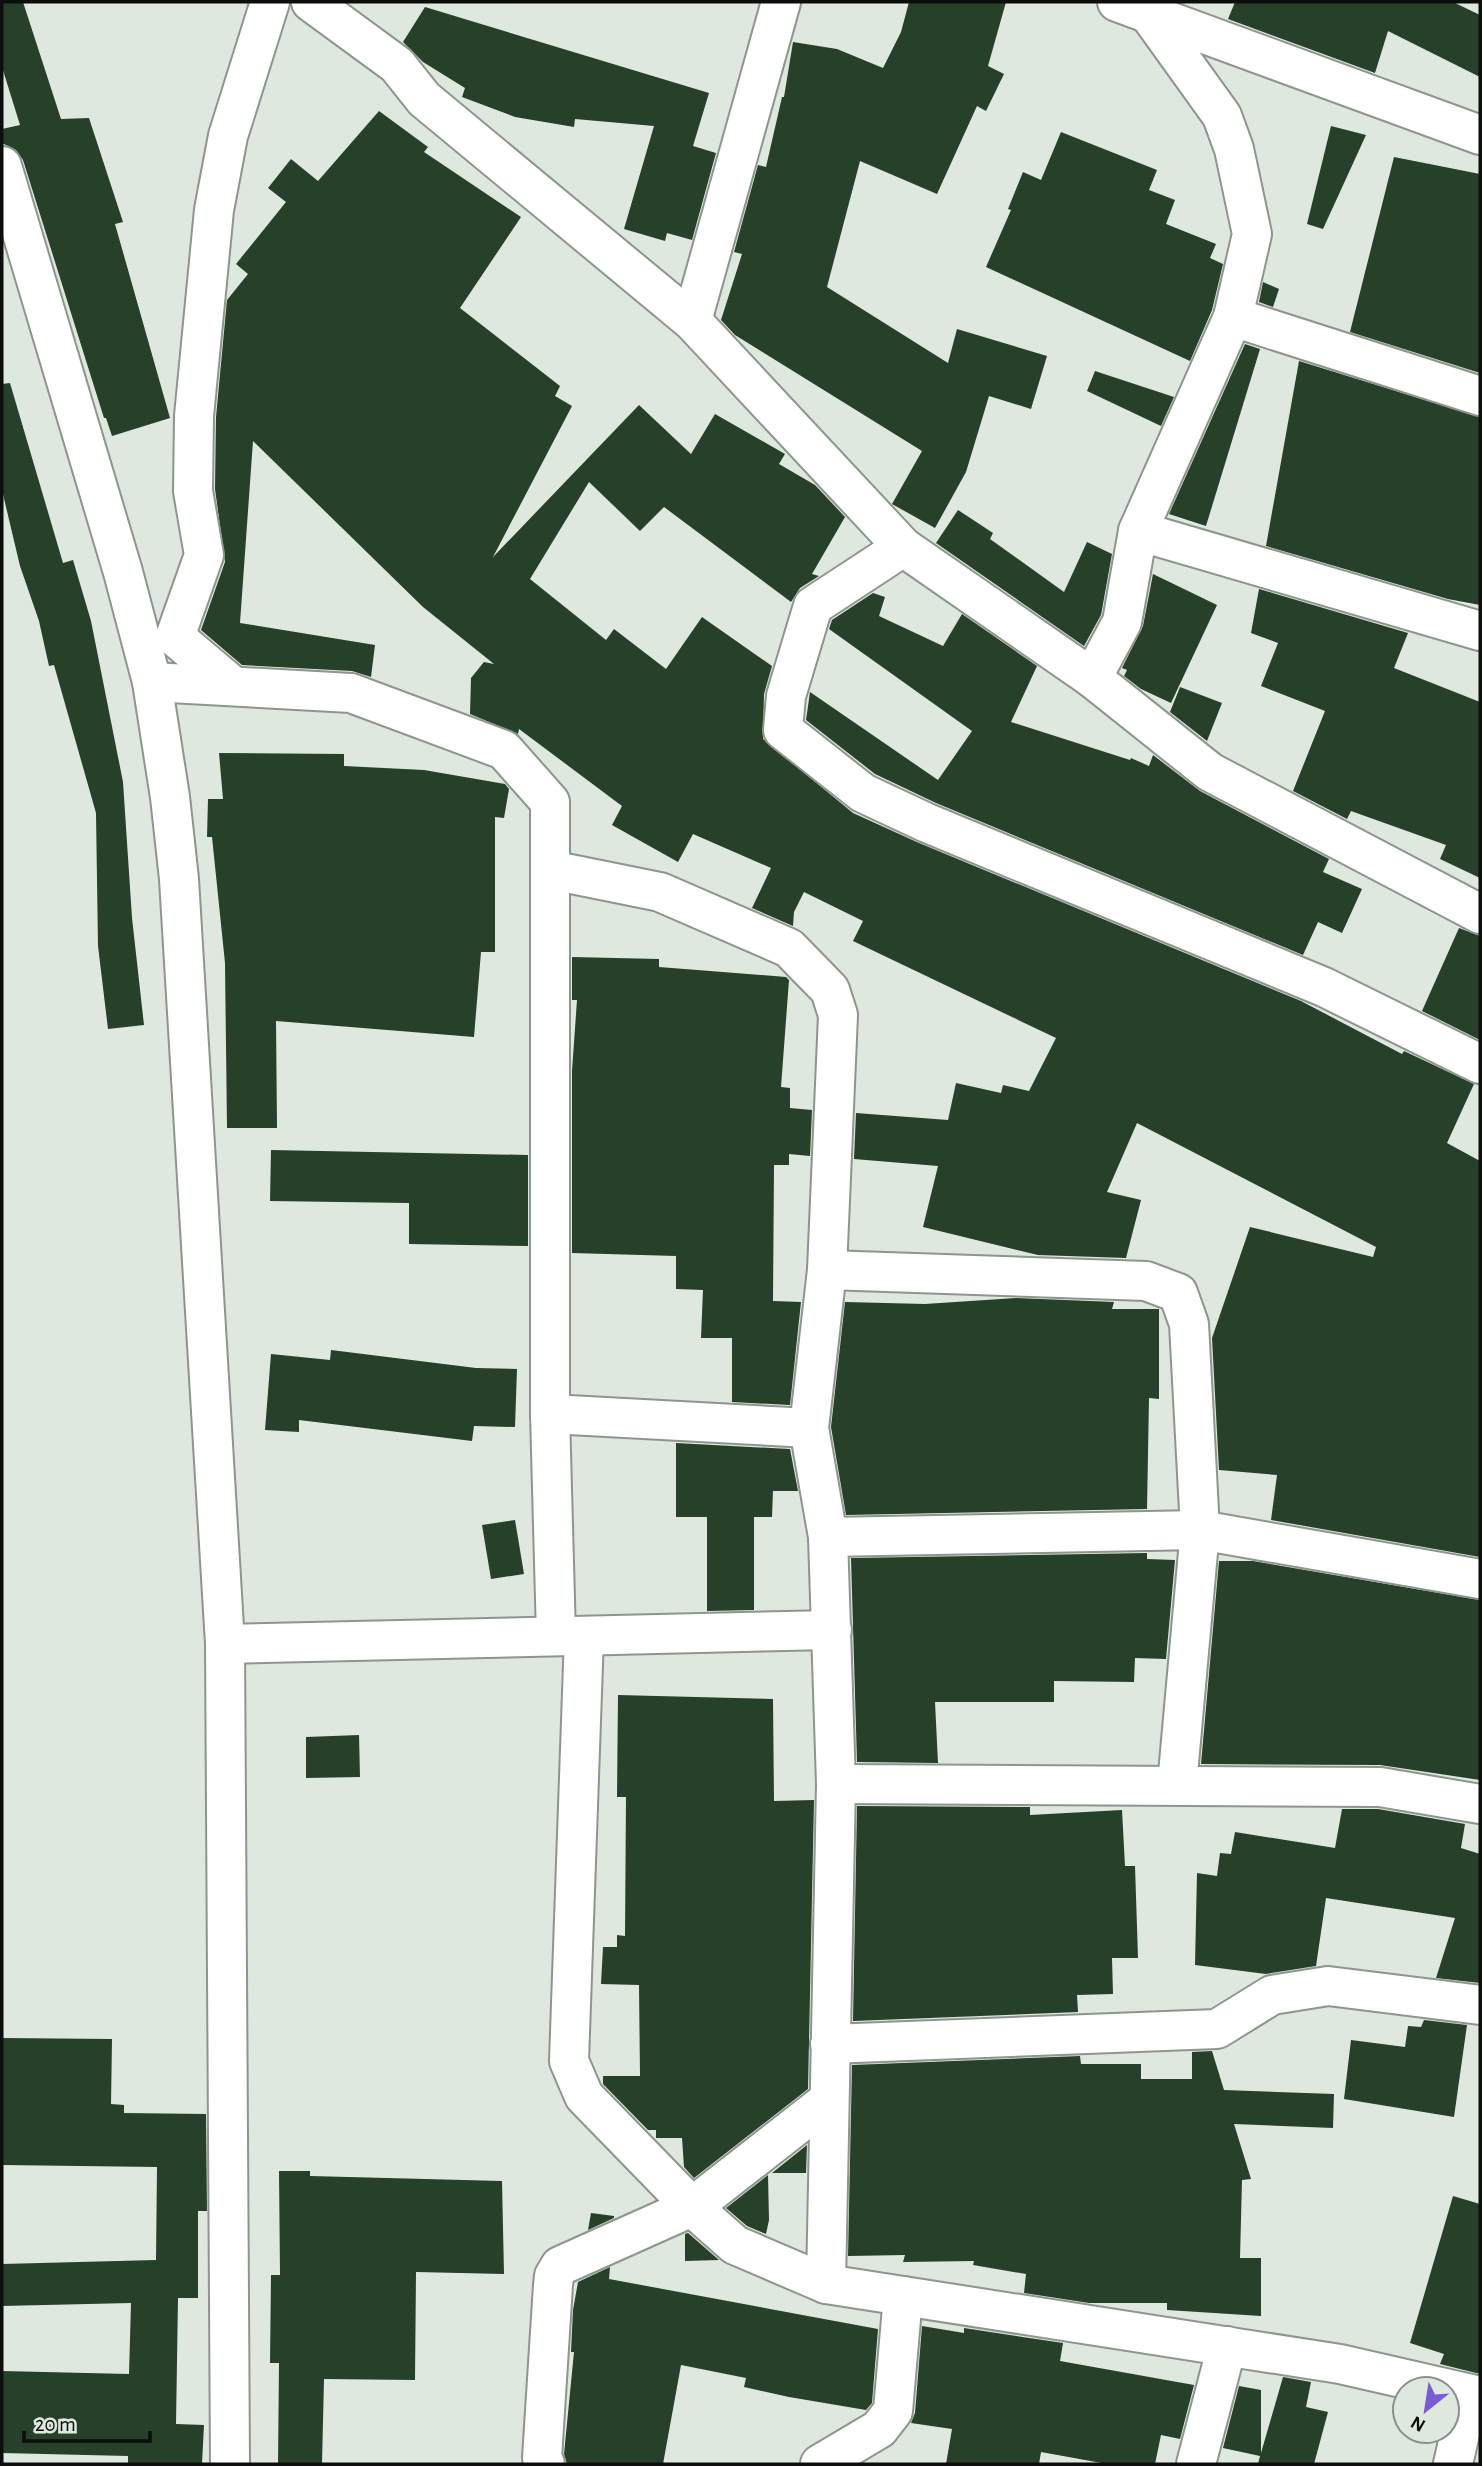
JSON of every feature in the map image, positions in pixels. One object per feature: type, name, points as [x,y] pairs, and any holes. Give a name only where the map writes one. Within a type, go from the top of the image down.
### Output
[{"type":"street","points":[[233,686],[175,637],[204,555],[193,491],[194,416],[214,210],[228,136],[270,2]]},
{"type":"street","points":[[312,2],[397,65],[424,99],[692,321],[903,547],[1092,678],[1210,772],[1480,914]]},
{"type":"street","points":[[692,321],[781,2]]},
{"type":"street","points":[[1133,7],[1480,135]]},
{"type":"street","points":[[1092,678],[1122,622],[1138,531],[1233,317],[1252,234],[1234,149],[1222,116],[1133,7]]},
{"type":"street","points":[[2,166],[123,572],[152,682],[170,797],[179,879],[225,1644],[230,2464]]},
{"type":"street","points":[[1233,317],[1480,396]]},
{"type":"street","points":[[1138,531],[1480,631]]},
{"type":"street","points":[[903,547],[813,606],[786,696],[783,730],[863,793],[1324,987],[1480,1064]]},
{"type":"street","points":[[152,682],[351,693],[505,750],[550,802],[550,1415],[570,1636],[569,2061],[584,2096],[692,2207],[735,2245],[826,2284],[1340,2364],[1475,2395],[1453,2464]]},
{"type":"street","points":[[551,870],[660,892],[789,948],[830,990],[838,1016],[827,1270],[809,1428],[828,1537],[836,1784],[826,2284]]},
{"type":"street","points":[[827,1270],[1146,1281],[1178,1293],[1189,1324],[1200,1530],[1177,1785]]},
{"type":"street","points":[[550,1415],[809,1428]]},
{"type":"street","points":[[828,1537],[1200,1530],[1480,1579]]},
{"type":"street","points":[[225,1644],[832,1630]]},
{"type":"street","points":[[836,1784],[1380,1787],[1480,1804]]},
{"type":"street","points":[[830,2044],[1217,2029],[1272,1995],[1328,1986],[1480,2005]]},
{"type":"street","points":[[545,2464],[542,2458],[554,2276],[560,2266],[692,2207],[829,2100]]},
{"type":"street","points":[[820,2464],[879,2429],[893,2411],[903,2296]]},
{"type":"street","points":[[1196,2464],[1227,2346]]},
{"type":"building","points":[[2,2],[23,2],[61,119],[89,118],[123,222],[115,224],[170,418],[112,436],[104,418],[23,160],[16,150],[2,143],[2,129],[20,125],[2,67]]},
{"type":"building","points":[[909,2],[1006,2],[988,66],[1004,74],[986,111],[977,106],[937,194],[860,161],[827,287],[948,363],[957,329],[1047,356],[1031,409],[989,396],[966,472],[935,528],[892,504],[922,451],[735,335],[721,320],[742,254],[734,252],[758,165],[766,167],[784,97],[793,42],[837,49],[883,68],[901,32]]},
{"type":"building","points":[[1235,2],[1453,2],[1480,15],[1480,77],[1388,31],[1375,73],[1228,19]]},
{"type":"building","points":[[425,7],[709,93],[693,146],[716,153],[692,240],[667,233],[665,241],[624,229],[654,126],[575,119],[574,127],[515,117],[462,97],[465,88],[423,62],[403,42]]},
{"type":"building","points":[[379,111],[428,147],[424,152],[521,217],[460,308],[560,386],[555,396],[572,406],[493,557],[639,405],[691,454],[715,414],[785,454],[779,464],[815,485],[845,517],[812,574],[819,576],[800,588],[791,602],[664,507],[640,531],[589,482],[530,579],[606,640],[614,629],[666,669],[702,617],[772,666],[764,694],[763,739],[853,813],[919,843],[1301,1001],[1402,1054],[1404,1051],[1474,1084],[1447,1143],[1480,1161],[1480,1557],[1271,1520],[1277,1475],[1219,1470],[1212,1338],[1250,1227],[1373,1257],[1376,1247],[1137,1123],[1107,1192],[1141,1200],[1126,1258],[1038,1255],[923,1227],[938,1166],[854,1159],[856,1113],[948,1120],[956,1083],[1001,1093],[1003,1085],[1029,1091],[1056,1038],[853,941],[863,921],[804,892],[794,912],[793,926],[752,908],[771,868],[693,834],[678,862],[612,825],[622,806],[519,729],[518,734],[470,714],[471,678],[484,662],[494,664],[423,607],[253,441],[240,623],[375,645],[371,677],[352,671],[242,665],[201,630],[225,562],[215,489],[216,417],[227,300],[248,274],[236,264],[286,202],[268,188],[291,159],[318,181]]},
{"type":"building","points":[[1331,126],[1366,135],[1323,229],[1307,224]]},
{"type":"building","points":[[1061,132],[1157,170],[1149,190],[1175,200],[1166,224],[1216,244],[1210,258],[1223,264],[1212,310],[1190,361],[986,267],[1011,210],[1008,209],[1023,172],[1041,180]]},
{"type":"building","points":[[1394,157],[1480,174],[1480,373],[1350,332]]},
{"type":"building","points":[[1263,282],[1279,289],[1273,307],[1259,302]]},
{"type":"building","points":[[1245,344],[1260,349],[1206,526],[1169,514]]},
{"type":"building","points":[[1299,361],[1480,417],[1480,605],[1448,599],[1266,546]]},
{"type":"building","points":[[1095,371],[1174,397],[1161,426],[1087,391]]},
{"type":"building","points":[[10,383],[63,563],[73,560],[91,621],[123,782],[132,918],[144,1025],[108,1029],[98,946],[96,813],[54,665],[49,666],[39,621],[20,566],[2,490],[2,384]]},
{"type":"building","points":[[958,510],[993,533],[990,539],[1064,592],[1087,542],[1112,554],[1101,615],[1084,646],[936,543]]},
{"type":"building","points":[[1153,574],[1217,605],[1171,703],[1141,689],[1124,676],[1127,670],[1122,668],[1143,626]]},
{"type":"building","points":[[1259,589],[1408,633],[1394,668],[1480,702],[1480,878],[1440,859],[1446,845],[1351,811],[1347,819],[1293,791],[1325,711],[1261,686],[1278,643],[1251,633]]},
{"type":"building","points":[[873,593],[885,597],[879,616],[943,646],[962,614],[1037,666],[1011,722],[1130,760],[1131,758],[1149,766],[1153,755],[1200,791],[1329,859],[1323,872],[1362,889],[1342,933],[1318,922],[1303,955],[936,803],[875,774],[806,720],[810,692],[938,780],[972,731],[829,629],[832,620]]},
{"type":"building","points":[[1180,687],[1222,703],[1207,741],[1170,712]]},
{"type":"building","points":[[219,753],[344,754],[344,766],[424,770],[505,784],[509,789],[504,818],[495,817],[495,952],[481,952],[474,1037],[276,1021],[277,1128],[227,1128],[225,963],[212,837],[207,837],[208,799],[223,799]]},
{"type":"building","points":[[1459,928],[1480,936],[1480,1040],[1422,1011]]},
{"type":"building","points":[[572,957],[659,959],[659,967],[786,977],[789,980],[781,1087],[790,1088],[790,1108],[812,1110],[810,1156],[789,1154],[789,1165],[774,1165],[773,1301],[801,1302],[790,1405],[732,1402],[732,1338],[701,1338],[703,1290],[676,1289],[676,1256],[572,1253],[572,1071],[577,1000],[572,1000]]},
{"type":"building","points":[[271,1150],[528,1155],[528,1246],[409,1244],[409,1203],[270,1201]]},
{"type":"building","points":[[1016,1298],[1114,1302],[1112,1309],[1159,1309],[1159,1399],[1149,1398],[1147,1509],[846,1515],[831,1427],[845,1302],[925,1304]]},
{"type":"building","points":[[331,1350],[476,1368],[517,1369],[515,1427],[474,1426],[472,1441],[299,1420],[299,1432],[265,1430],[271,1354],[330,1360]]},
{"type":"building","points":[[676,1443],[790,1449],[798,1491],[773,1491],[772,1517],[754,1517],[754,1610],[707,1611],[707,1517],[676,1517]]},
{"type":"building","points":[[515,1520],[524,1574],[491,1579],[482,1525]]},
{"type":"building","points":[[1147,1553],[1147,1559],[1175,1560],[1166,1659],[1135,1658],[1134,1682],[1054,1681],[1054,1702],[935,1702],[938,1763],[857,1762],[851,1558]]},
{"type":"building","points":[[1219,1561],[1253,1561],[1480,1600],[1480,1780],[1380,1765],[1201,1764]]},
{"type":"building","points":[[618,1695],[773,1699],[774,1801],[814,1800],[808,2089],[694,2178],[684,2167],[682,2138],[656,2138],[656,2130],[648,2130],[603,2084],[603,2076],[640,2076],[639,1985],[601,1984],[603,1947],[617,1947],[617,1935],[625,1936],[626,1797],[617,1797]]},
{"type":"building","points":[[359,1735],[360,1777],[306,1778],[306,1737]]},
{"type":"building","points":[[857,1806],[1030,1807],[1030,1815],[1122,1810],[1125,1866],[1135,1866],[1138,1958],[1112,1958],[1113,1994],[1077,1995],[1078,2012],[853,2021]]},
{"type":"building","points":[[1342,1809],[1378,1809],[1465,1824],[1461,1848],[1480,1854],[1480,1983],[1436,1978],[1455,1918],[1326,1898],[1316,1966],[1266,1974],[1195,1965],[1197,1873],[1217,1876],[1220,1853],[1231,1854],[1235,1832],[1335,1848]]},
{"type":"building","points":[[1424,2020],[1467,2025],[1454,2117],[1344,2099],[1351,2040],[1405,2047],[1408,2026],[1421,2027]]},
{"type":"building","points":[[2,2038],[112,2039],[111,2104],[124,2105],[124,2113],[206,2114],[207,2211],[198,2211],[198,2298],[178,2298],[176,2424],[204,2425],[202,2464],[128,2464],[128,2456],[2,2453],[2,2371],[129,2374],[131,2303],[2,2306],[2,2264],[156,2260],[157,2167],[2,2165]]},
{"type":"building","points":[[1212,2051],[1224,2090],[1334,2094],[1333,2128],[1234,2124],[1251,2179],[1242,2180],[1240,2258],[1261,2258],[1261,2316],[1167,2310],[1167,2303],[1089,2303],[1024,2293],[1026,2274],[973,2265],[974,2261],[903,2262],[905,2255],[848,2256],[852,2065],[1080,2056],[1081,2064],[1141,2064],[1141,2079],[1192,2079],[1192,2052]]},
{"type":"building","points":[[807,2145],[806,2173],[772,2173]]},
{"type":"building","points":[[279,2171],[310,2171],[310,2176],[502,2181],[504,2274],[416,2272],[415,2380],[324,2379],[322,2464],[278,2464],[279,2363],[270,2363],[271,2275],[280,2275]]},
{"type":"building","points":[[768,2175],[769,2220],[766,2234],[747,2226],[726,2208]]},
{"type":"building","points":[[1453,2196],[1480,2204],[1480,2374],[1440,2364],[1444,2354],[1410,2343]]},
{"type":"building","points":[[591,2213],[614,2216],[614,2218],[588,2230]]},
{"type":"building","points":[[688,2233],[719,2260],[685,2261],[685,2234]]},
{"type":"building","points":[[610,2267],[609,2279],[878,2329],[872,2403],[866,2410],[789,2397],[744,2387],[746,2378],[681,2365],[663,2464],[567,2464],[564,2454],[574,2352],[571,2352],[573,2310],[578,2282]]},
{"type":"building","points":[[922,2326],[964,2333],[964,2328],[1063,2343],[1060,2361],[1194,2385],[1180,2439],[1161,2435],[1155,2464],[1107,2464],[1041,2452],[1039,2464],[946,2464],[952,2429],[911,2423],[915,2413]]},
{"type":"building","points":[[1283,2377],[1311,2382],[1306,2407],[1328,2412],[1314,2464],[1258,2464],[1260,2456],[1223,2448],[1239,2386],[1261,2390],[1261,2453]]}]
